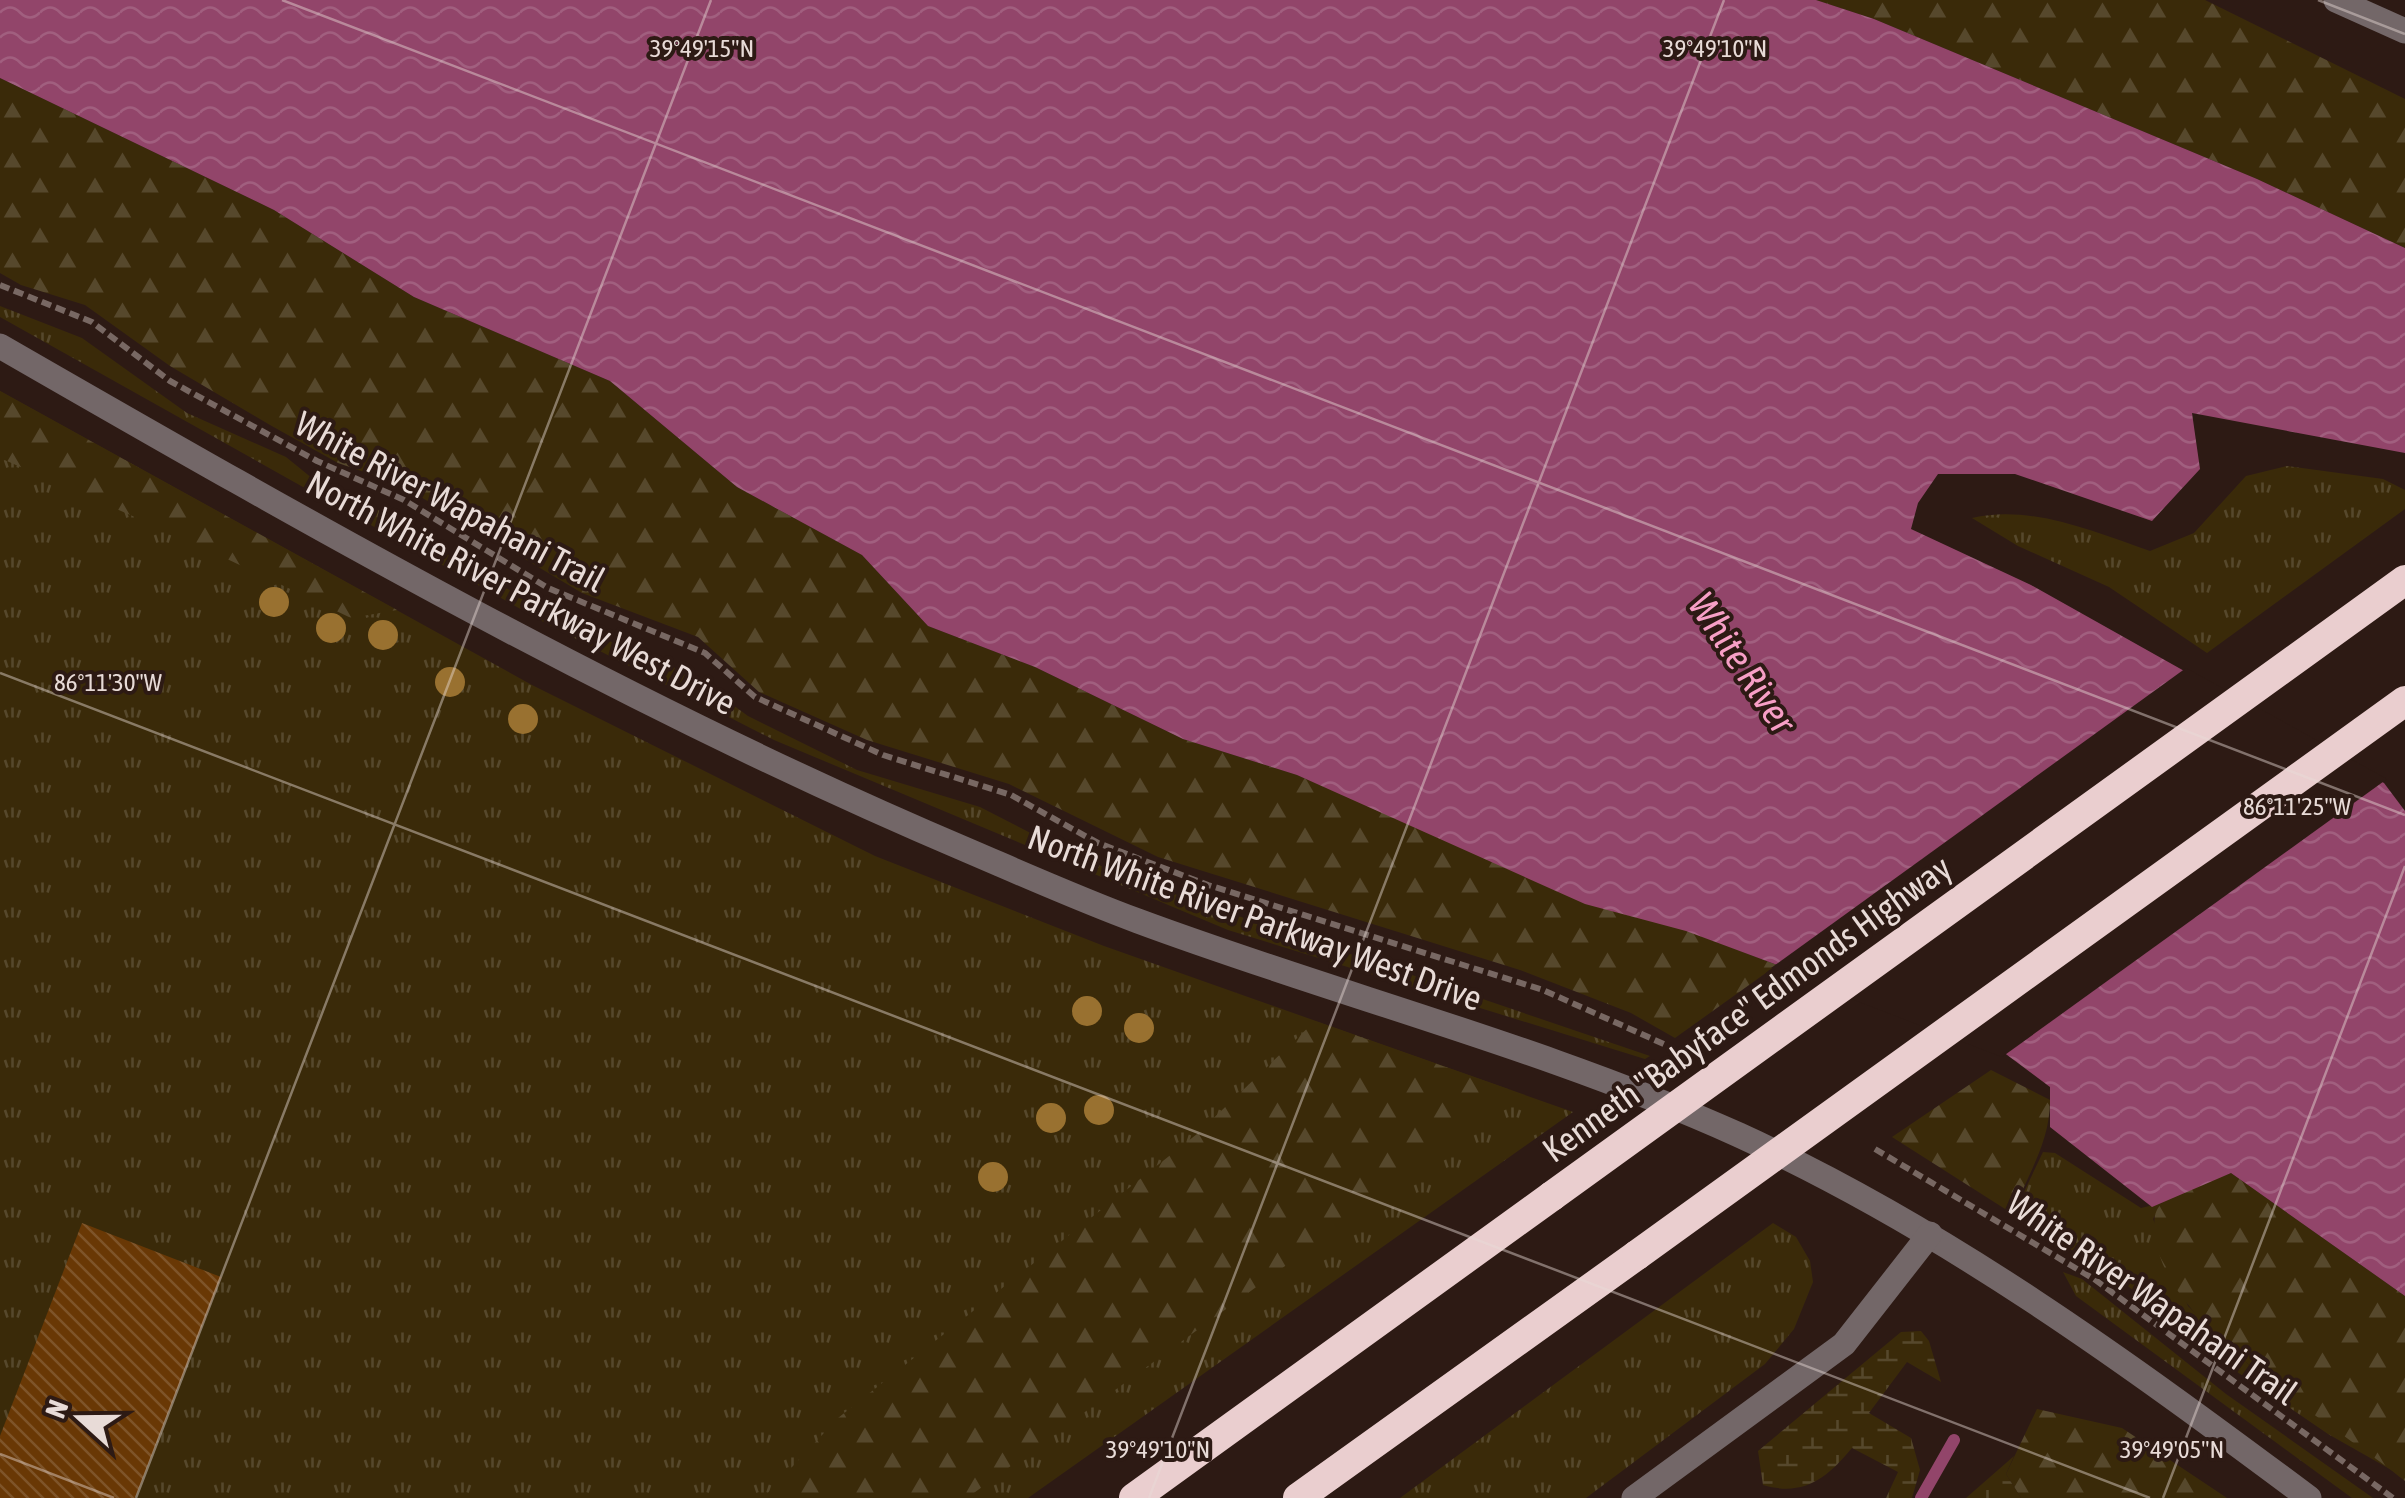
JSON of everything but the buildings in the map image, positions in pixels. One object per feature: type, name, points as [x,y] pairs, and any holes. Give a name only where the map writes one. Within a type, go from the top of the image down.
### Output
[{"type":"highway","name":"Kenneth \"Babyface\" Edmonds Highway","points":[[1134,1498],[2405,580]]},
{"type":"highway","points":[[1298,1498],[2405,700]]},
{"type":"street","points":[[2336,0],[2405,32]]},
{"type":"street","name":"North White River Parkway West Drive","points":[[0,346],[435,590],[692,726],[856,803],[1135,920],[1668,1104],[1805,1166],[1930,1234],[2090,1338],[2309,1498]]},
{"type":"street","points":[[1634,1498],[1844,1344],[1930,1234]]},
{"type":"path","name":"White River Wapahani Trail","points":[[0,285],[92,322],[170,380],[317,461],[404,500],[548,588],[705,654],[756,697],[846,739],[883,755],[1011,795],[1098,843],[1208,885],[1542,990],[1666,1045]]},
{"type":"path","name":"White River Wapahani Trail","points":[[1875,1148],[2094,1279],[2393,1498]]},
{"type":"green space","points":[[1816,0],[2205,0],[2405,99],[2405,248],[2257,179],[1874,19]]},
{"type":"green space","points":[[0,78],[274,210],[414,297],[610,381],[737,487],[862,555],[928,626],[1035,667],[1183,739],[1297,775],[1441,837],[1777,965],[1675,1038],[1631,1013],[1520,970],[1158,857],[1009,784],[867,740],[759,692],[698,637],[582,593],[399,484],[338,463],[270,425],[170,366],[85,305],[21,285],[0,273]]},
{"type":"green space","points":[[0,306],[82,338],[187,413],[286,457],[318,483],[398,519],[468,569],[639,656],[688,672],[748,716],[857,770],[980,807],[1075,856],[1188,899],[1650,1056],[1645,1059],[1228,930],[774,740],[549,625],[0,317]]},
{"type":"green space","points":[[0,391],[532,685],[875,856],[1104,946],[1573,1112],[1028,1498],[0,1498]]},
{"type":"green space","points":[[0,391],[397,610],[351,618],[185,539],[0,458]]},
{"type":"green space","points":[[2287,466],[2383,479],[2405,490],[2405,509],[2207,653],[2109,587],[2018,546],[1972,518],[2039,517],[2150,551],[2194,533],[2246,476]]},
{"type":"green space","points":[[1315,1021],[1508,1089],[1451,1145],[967,1498],[763,1498],[838,1418],[1197,1134]]},
{"type":"green space","points":[[1991,1070],[2050,1100],[2042,1145],[2013,1214],[1892,1137]]},
{"type":"green space","points":[[2043,1152],[2055,1153],[2141,1208],[2162,1203],[2153,1219],[2188,1306],[2252,1368],[2395,1472],[2328,1434],[2224,1363],[2114,1275],[2013,1215]]},
{"type":"green space","points":[[2231,1173],[2405,1296],[2405,1481],[2260,1374],[2191,1308],[2168,1274],[2156,1240],[2154,1222],[2158,1208],[2175,1194]]},
{"type":"green space","points":[[1773,1223],[1796,1237],[1810,1261],[1813,1282],[1794,1329],[1765,1364],[1586,1498],[1400,1498]]},
{"type":"green space","points":[[2063,1272],[2082,1279],[2226,1394],[2373,1498],[2352,1498],[2076,1296]]},
{"type":"green space","points":[[1921,1331],[1929,1341],[1941,1382],[1907,1362],[1869,1413],[1911,1438],[1920,1470],[1912,1498],[1886,1498],[1898,1472],[1852,1448],[1814,1482],[1791,1488],[1763,1485],[1758,1451],[1901,1332]]},
{"type":"green space","points":[[2037,1409],[2122,1428],[2227,1498],[2021,1498],[2006,1474]]},
{"type":"green space","points":[[2014,1456],[2006,1474],[2021,1498],[1966,1498]]},
{"type":"water","name":"White River","points":[[0,0],[1816,0],[1874,19],[2257,179],[2405,248],[2405,453],[2192,413],[2200,469],[2152,521],[2015,474],[1938,474],[1918,503],[1911,529],[2031,585],[2384,783],[2405,811],[2405,1296],[2231,1173],[2152,1207],[2050,1127],[2050,1087],[1995,1046],[1686,931],[1585,904],[1297,775],[1183,739],[1035,667],[928,626],[862,555],[737,487],[610,381],[414,297],[274,210],[0,78]]},
{"type":"pier","points":[[2186,668],[2387,779],[2002,1057],[1771,968]]},
{"type":"waterway","points":[[1921,1498],[1954,1440]]}]
